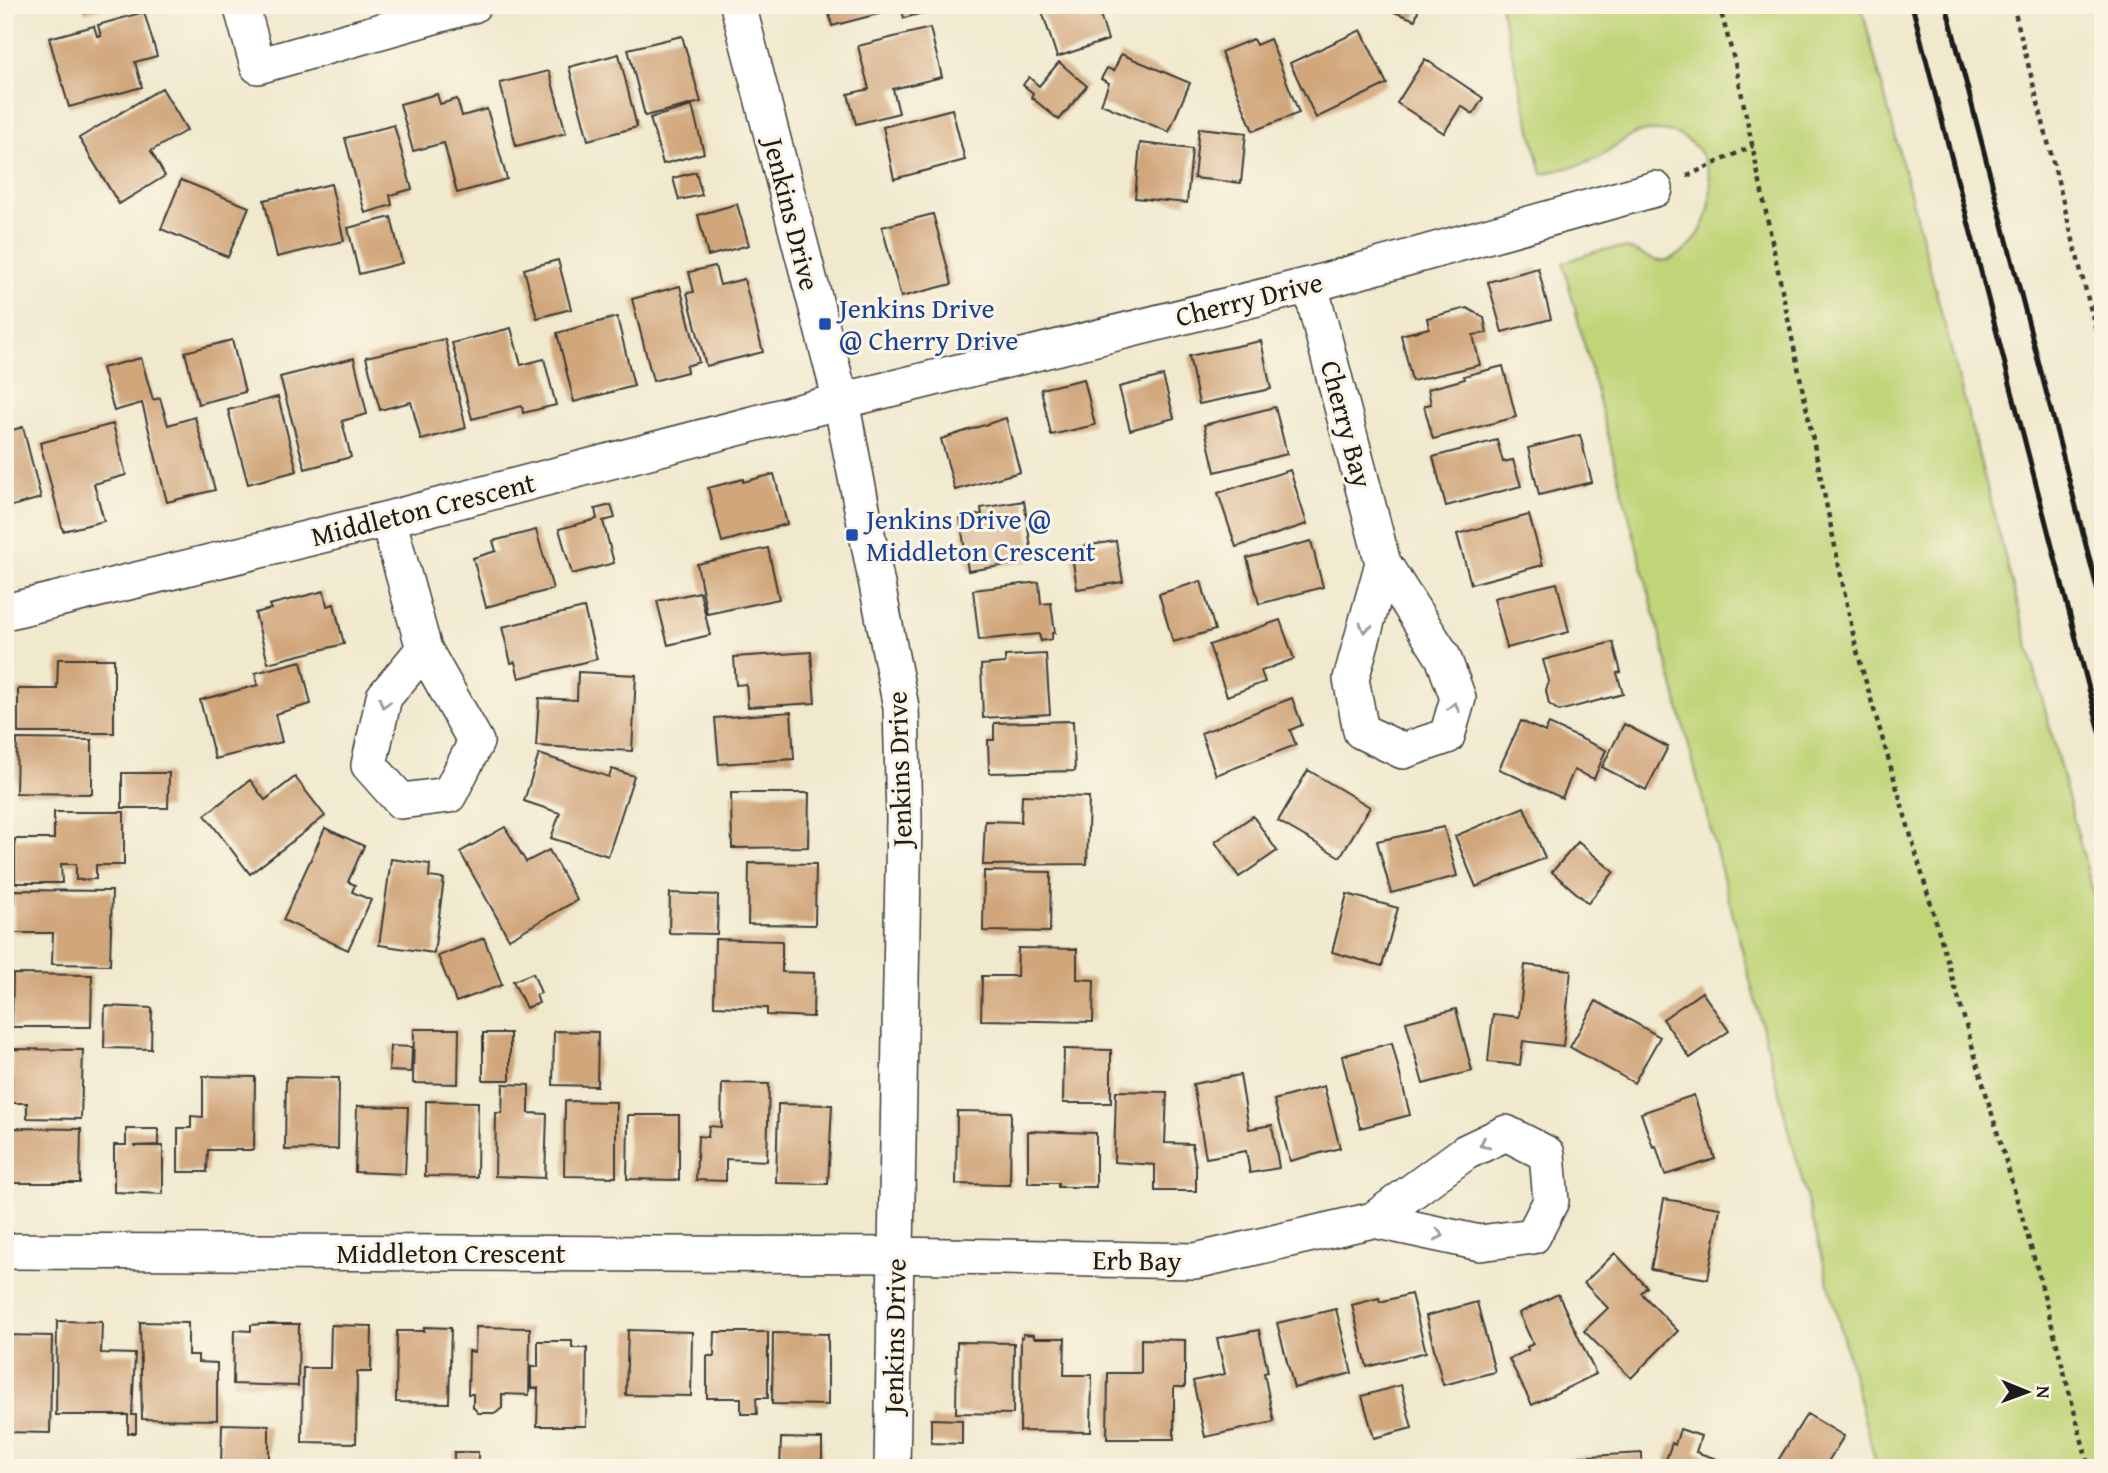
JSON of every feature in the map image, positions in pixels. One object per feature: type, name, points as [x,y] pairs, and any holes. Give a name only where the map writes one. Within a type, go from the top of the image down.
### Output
[{"type":"street","points":[[241,5],[258,66],[473,5]]},
{"type":"street","name":"Jenkins Drive","points":[[738,5],[841,401],[901,707],[904,818],[892,1468]]},
{"type":"street","name":"Cherry Drive","points":[[841,401],[1310,285],[1655,190]]},
{"type":"street","name":"Cherry Bay","points":[[1310,285],[1383,563],[1443,657],[1458,698],[1447,736],[1403,751],[1361,731],[1351,679],[1383,563]]},
{"type":"street","name":"Middleton Crescent","points":[[5,612],[388,519],[841,401]]},
{"type":"street","points":[[388,519],[424,649]]},
{"type":"street","name":"Erb Bay","points":[[896,1255],[1195,1261],[1373,1220],[1466,1152],[1506,1133],[1547,1154],[1551,1200],[1533,1236],[1480,1243],[1373,1220]]},
{"type":"street","name":"Middleton Crescent","points":[[5,1251],[896,1255]]},
{"type":"path","points":[[1719,5],[1753,146],[1856,648],[2037,1268],[2089,1468]]},
{"type":"path","points":[[2013,5],[2103,358]]},
{"type":"path","points":[[1655,190],[1753,146]]},
{"type":"green space","points":[[1500,5],[1861,5],[2103,931],[2103,1468],[1877,1468],[1563,263],[1614,248],[1630,249],[1662,261],[1675,257],[1691,244],[1703,226],[1711,185],[1706,166],[1697,149],[1681,136],[1660,131],[1638,133],[1594,160],[1542,174]]},
{"type":"building","points":[[83,5],[110,5],[110,6],[85,13]]},
{"type":"building","points":[[827,5],[949,6],[904,18],[901,8],[832,26]]},
{"type":"building","points":[[1040,5],[1097,5],[1108,40],[1057,57]]},
{"type":"building","points":[[1376,5],[1420,5],[1415,20]]},
{"type":"building","points":[[144,12],[157,56],[135,62],[142,87],[69,107],[49,38],[94,26],[97,36],[101,36],[98,25]]},
{"type":"building","points":[[930,28],[942,77],[893,89],[899,113],[856,124],[848,94],[869,89],[858,46]]},
{"type":"building","points":[[1361,30],[1387,84],[1316,118],[1290,63]]},
{"type":"building","points":[[682,36],[701,102],[645,116],[628,49]]},
{"type":"building","points":[[1253,39],[1256,45],[1270,39],[1299,113],[1253,131],[1221,52]]},
{"type":"building","points":[[619,54],[637,127],[588,140],[569,67]]},
{"type":"building","points":[[1121,54],[1190,83],[1169,132],[1101,104],[1109,83],[1101,79],[1107,68],[1114,71]]},
{"type":"building","points":[[1425,59],[1483,98],[1473,114],[1461,106],[1444,133],[1397,103]]},
{"type":"building","points":[[1059,62],[1087,86],[1059,120],[1031,97],[1033,93],[1023,85],[1029,77],[1039,86]]},
{"type":"building","points":[[549,71],[566,133],[516,146],[500,83]]},
{"type":"building","points":[[162,88],[187,130],[151,151],[165,176],[119,204],[79,138]]},
{"type":"building","points":[[437,94],[440,104],[457,99],[462,116],[487,109],[507,179],[457,193],[444,143],[413,151],[400,104]]},
{"type":"building","points":[[692,106],[704,153],[663,164],[650,118]]},
{"type":"building","points":[[952,109],[965,160],[894,179],[883,127]]},
{"type":"building","points":[[394,125],[412,189],[390,195],[392,205],[365,213],[345,138]]},
{"type":"building","points":[[1199,128],[1246,133],[1241,183],[1194,178]]},
{"type":"building","points":[[1140,143],[1192,149],[1187,203],[1135,198]]},
{"type":"building","points":[[696,172],[702,195],[679,200],[673,178]]},
{"type":"building","points":[[181,180],[249,207],[228,257],[161,229]]},
{"type":"building","points":[[331,184],[344,241],[277,257],[264,200]]},
{"type":"building","points":[[737,204],[749,245],[708,256],[698,215]]},
{"type":"building","points":[[933,214],[952,284],[901,297],[882,227]]},
{"type":"building","points":[[391,217],[402,263],[359,274],[348,228]]},
{"type":"building","points":[[558,260],[571,309],[537,318],[524,269]]},
{"type":"building","points":[[715,266],[720,285],[744,279],[763,352],[706,366],[687,293],[694,292],[689,272]]},
{"type":"building","points":[[1538,268],[1551,319],[1502,332],[1488,282]]},
{"type":"building","points":[[680,286],[699,362],[686,366],[687,372],[653,381],[632,299]]},
{"type":"building","points":[[1467,308],[1484,318],[1487,333],[1473,335],[1480,365],[1412,381],[1401,335],[1429,328],[1427,318]]},
{"type":"building","points":[[617,317],[634,386],[574,402],[557,333]]},
{"type":"building","points":[[511,328],[521,365],[544,359],[556,405],[523,413],[522,406],[472,419],[452,343]]},
{"type":"building","points":[[445,339],[466,428],[421,440],[411,402],[380,410],[366,357]]},
{"type":"building","points":[[232,340],[245,392],[198,404],[185,352]]},
{"type":"building","points":[[1261,341],[1271,389],[1199,404],[1189,356]]},
{"type":"building","points":[[141,358],[153,400],[160,398],[168,425],[195,417],[215,490],[167,502],[142,403],[114,411],[102,368]]},
{"type":"building","points":[[354,358],[367,414],[342,421],[351,457],[305,469],[280,377]]},
{"type":"building","points":[[1503,366],[1516,417],[1433,439],[1424,406],[1431,404],[1428,389]]},
{"type":"building","points":[[1163,376],[1174,418],[1130,430],[1119,387]]},
{"type":"building","points":[[1084,379],[1095,425],[1051,435],[1041,389]]},
{"type":"building","points":[[278,397],[297,471],[248,484],[228,410]]},
{"type":"building","points":[[1275,407],[1287,454],[1215,472],[1204,425]]},
{"type":"building","points":[[1006,418],[1020,472],[955,490],[941,439]]},
{"type":"building","points":[[113,424],[126,475],[94,484],[104,521],[63,531],[40,443]]},
{"type":"building","points":[[23,427],[41,498],[5,508],[5,432]]},
{"type":"building","points":[[1580,435],[1592,482],[1539,495],[1528,448]]},
{"type":"building","points":[[1497,440],[1503,462],[1513,460],[1521,486],[1446,506],[1433,457]]},
{"type":"building","points":[[1290,470],[1307,524],[1236,547],[1218,493]]},
{"type":"building","points":[[774,474],[787,524],[722,542],[708,488]]},
{"type":"building","points":[[1024,501],[1033,561],[968,571],[960,518],[982,514],[981,508]]},
{"type":"building","points":[[611,505],[615,518],[603,521],[614,563],[572,574],[559,529],[597,519],[595,509]]},
{"type":"building","points":[[1529,515],[1543,565],[1471,584],[1457,534]]},
{"type":"building","points":[[536,530],[553,589],[486,607],[473,558],[496,551],[493,541]]},
{"type":"building","points":[[1116,541],[1123,582],[1077,589],[1071,548]]},
{"type":"building","points":[[1311,541],[1323,587],[1259,604],[1247,558]]},
{"type":"building","points":[[768,548],[779,599],[707,614],[697,564]]},
{"type":"building","points":[[1201,581],[1215,630],[1173,642],[1159,594]]},
{"type":"building","points":[[1039,582],[1041,604],[1051,603],[1055,633],[1052,633],[1052,639],[1041,641],[1039,634],[979,640],[973,590]]},
{"type":"building","points":[[1557,583],[1569,632],[1507,648],[1494,598]]},
{"type":"building","points":[[324,591],[327,606],[334,604],[344,644],[268,663],[255,613],[271,609],[269,605]]},
{"type":"building","points":[[700,592],[710,635],[668,645],[657,601]]},
{"type":"building","points":[[584,608],[597,659],[519,678],[515,662],[511,663],[502,627]]},
{"type":"building","points":[[1280,620],[1294,659],[1261,671],[1265,682],[1227,696],[1209,645]]},
{"type":"building","points":[[1613,642],[1621,672],[1617,673],[1623,694],[1559,711],[1549,704],[1546,690],[1549,681],[1543,660]]},
{"type":"building","points":[[811,652],[815,703],[748,707],[746,684],[736,685],[734,657]]},
{"type":"building","points":[[1046,654],[1050,714],[983,718],[981,665],[1005,663],[1005,656]]},
{"type":"building","points":[[58,659],[114,659],[114,733],[18,733],[18,689],[57,689]]},
{"type":"building","points":[[301,661],[311,704],[275,714],[282,742],[215,759],[200,700],[258,685],[255,673]]},
{"type":"building","points":[[578,672],[636,675],[632,751],[536,746],[539,698],[577,700]]},
{"type":"building","points":[[1292,698],[1302,725],[1290,730],[1296,745],[1216,775],[1201,733]]},
{"type":"building","points":[[791,712],[794,759],[719,764],[715,718]]},
{"type":"building","points":[[1073,721],[1075,771],[989,773],[988,740],[994,740],[994,723]]},
{"type":"building","points":[[1521,721],[1545,732],[1549,724],[1606,750],[1594,779],[1574,770],[1562,798],[1499,769]]},
{"type":"building","points":[[1624,724],[1668,747],[1646,790],[1602,767]]},
{"type":"building","points":[[17,739],[92,740],[92,794],[16,793]]},
{"type":"building","points":[[539,754],[609,777],[612,769],[634,776],[608,856],[551,838],[560,813],[524,801]]},
{"type":"building","points":[[1308,770],[1370,807],[1340,857],[1278,821]]},
{"type":"building","points":[[122,773],[169,773],[168,808],[122,808]]},
{"type":"building","points":[[295,777],[325,816],[250,874],[205,815],[250,780],[265,800]]},
{"type":"building","points":[[731,793],[809,793],[808,847],[732,848]]},
{"type":"building","points":[[1022,795],[1089,797],[1087,864],[983,865],[985,821],[1021,822]]},
{"type":"building","points":[[1524,807],[1545,858],[1476,887],[1455,836]]},
{"type":"building","points":[[54,812],[124,812],[124,865],[96,865],[96,879],[76,880],[76,864],[61,864],[62,883],[15,883],[15,839],[54,839]]},
{"type":"building","points":[[1253,816],[1277,851],[1239,877],[1215,842]]},
{"type":"building","points":[[505,827],[526,862],[549,850],[577,900],[509,939],[460,852]]},
{"type":"building","points":[[1444,827],[1457,876],[1391,893],[1377,841]]},
{"type":"building","points":[[325,828],[364,846],[348,882],[355,885],[352,892],[371,900],[348,950],[283,920]]},
{"type":"building","points":[[1578,842],[1614,872],[1588,903],[1552,872]]},
{"type":"building","points":[[391,859],[430,864],[429,877],[444,879],[434,953],[379,945]]},
{"type":"building","points":[[749,863],[816,864],[815,925],[748,924]]},
{"type":"building","points":[[984,871],[1051,872],[1050,932],[983,931]]},
{"type":"building","points":[[14,890],[112,891],[110,965],[52,964],[53,933],[14,933]]},
{"type":"building","points":[[670,893],[718,895],[717,934],[669,933]]},
{"type":"building","points":[[1347,894],[1398,908],[1382,966],[1332,952]]},
{"type":"building","points":[[484,938],[502,985],[456,1002],[438,956]]},
{"type":"building","points":[[715,939],[782,941],[782,972],[814,973],[813,1017],[767,1015],[767,1008],[714,1006]]},
{"type":"building","points":[[1018,948],[1077,949],[1077,979],[1094,980],[1093,1022],[981,1020],[982,976],[1017,976]]},
{"type":"building","points":[[1525,965],[1571,970],[1563,1046],[1523,1041],[1520,1065],[1488,1062],[1493,1014],[1519,1017]]},
{"type":"building","points":[[533,973],[541,993],[536,995],[539,1003],[526,1008],[513,981]]},
{"type":"building","points":[[13,974],[92,975],[91,1027],[12,1027]]},
{"type":"building","points":[[1702,992],[1729,1031],[1690,1058],[1663,1019]]},
{"type":"building","points":[[1596,1001],[1660,1037],[1634,1083],[1570,1047]]},
{"type":"building","points":[[105,1006],[152,1008],[151,1049],[104,1048]]},
{"type":"building","points":[[1456,1009],[1472,1071],[1423,1084],[1406,1022]]},
{"type":"building","points":[[414,1029],[459,1029],[458,1084],[413,1083]]},
{"type":"building","points":[[554,1031],[598,1032],[597,1086],[553,1085]]},
{"type":"building","points":[[483,1033],[510,1033],[510,1080],[483,1080]]},
{"type":"building","points":[[1392,1043],[1410,1115],[1360,1128],[1342,1056]]},
{"type":"building","points":[[390,1046],[412,1047],[411,1072],[389,1071]]},
{"type":"building","points":[[12,1049],[83,1050],[81,1119],[27,1118],[27,1103],[11,1103]]},
{"type":"building","points":[[1064,1049],[1111,1050],[1111,1103],[1063,1103]]},
{"type":"building","points":[[1240,1075],[1249,1129],[1272,1125],[1279,1168],[1250,1173],[1246,1151],[1206,1158],[1193,1084]]},
{"type":"building","points":[[203,1076],[255,1077],[254,1150],[208,1150],[207,1172],[178,1172],[178,1128],[191,1128],[191,1116],[203,1117]]},
{"type":"building","points":[[286,1077],[339,1078],[338,1149],[285,1150]]},
{"type":"building","points":[[722,1083],[769,1084],[767,1161],[726,1159],[726,1181],[696,1180],[698,1136],[708,1137],[709,1126],[721,1127]]},
{"type":"building","points":[[503,1084],[529,1085],[529,1113],[547,1114],[545,1178],[495,1176],[496,1113],[502,1113]]},
{"type":"building","points":[[1324,1086],[1340,1148],[1290,1161],[1274,1100]]},
{"type":"building","points":[[1116,1091],[1167,1092],[1165,1143],[1192,1144],[1196,1191],[1155,1191],[1155,1165],[1114,1162]]},
{"type":"building","points":[[1694,1095],[1715,1159],[1665,1175],[1641,1113]]},
{"type":"building","points":[[426,1101],[478,1102],[477,1177],[425,1176]]},
{"type":"building","points":[[565,1101],[616,1102],[616,1177],[564,1176]]},
{"type":"building","points":[[778,1104],[832,1105],[828,1184],[776,1183]]},
{"type":"building","points":[[357,1106],[408,1107],[405,1174],[355,1172]]},
{"type":"building","points":[[957,1111],[1011,1112],[1010,1185],[956,1184]]},
{"type":"building","points":[[628,1115],[679,1115],[679,1180],[627,1179]]},
{"type":"building","points":[[10,1128],[81,1129],[80,1183],[10,1183]]},
{"type":"building","points":[[126,1129],[158,1129],[158,1145],[134,1146],[163,1146],[163,1194],[114,1192],[114,1145],[126,1145]]},
{"type":"building","points":[[1028,1131],[1096,1133],[1096,1187],[1058,1187],[1058,1183],[1028,1183]]},
{"type":"building","points":[[1664,1199],[1720,1208],[1708,1279],[1651,1269]]},
{"type":"building","points":[[1615,1253],[1647,1287],[1641,1293],[1678,1331],[1631,1378],[1584,1331],[1608,1308],[1584,1283]]},
{"type":"building","points":[[1411,1294],[1426,1352],[1367,1367],[1352,1305],[1379,1298],[1380,1302]]},
{"type":"building","points":[[1558,1294],[1596,1374],[1532,1405],[1509,1359],[1528,1350],[1527,1347],[1533,1344],[1519,1313]]},
{"type":"building","points":[[1477,1302],[1495,1372],[1443,1385],[1426,1316]]},
{"type":"building","points":[[1336,1309],[1352,1373],[1294,1388],[1277,1323]]},
{"type":"building","points":[[57,1321],[102,1322],[101,1353],[135,1354],[132,1415],[136,1415],[136,1433],[128,1433],[128,1415],[56,1415]]},
{"type":"building","points":[[140,1322],[188,1323],[188,1355],[198,1355],[198,1362],[217,1363],[217,1420],[142,1419]]},
{"type":"building","points":[[299,1324],[298,1386],[233,1384],[234,1330],[251,1331],[251,1325]]},
{"type":"building","points":[[331,1325],[372,1326],[371,1372],[357,1372],[356,1443],[302,1442],[303,1368],[330,1368]]},
{"type":"building","points":[[424,1327],[451,1328],[449,1403],[396,1402],[397,1331],[424,1331]]},
{"type":"building","points":[[476,1327],[530,1328],[529,1395],[502,1394],[502,1408],[496,1413],[478,1413],[473,1407],[473,1394],[468,1394],[469,1351],[475,1352]]},
{"type":"building","points":[[628,1330],[692,1332],[691,1396],[626,1395]]},
{"type":"building","points":[[1259,1330],[1268,1372],[1264,1373],[1274,1422],[1205,1437],[1193,1381],[1225,1374],[1217,1338]]},
{"type":"building","points":[[715,1332],[768,1332],[768,1398],[756,1398],[757,1414],[741,1414],[741,1398],[707,1398],[707,1356],[714,1356]]},
{"type":"building","points":[[773,1333],[828,1334],[828,1405],[772,1404]]},
{"type":"building","points":[[1023,1334],[1034,1335],[1034,1338],[1065,1338],[1064,1375],[1092,1375],[1091,1432],[1020,1431]]},
{"type":"building","points":[[5,1335],[52,1336],[50,1433],[5,1432]]},
{"type":"building","points":[[1141,1339],[1185,1340],[1185,1387],[1174,1387],[1174,1439],[1107,1439],[1108,1373],[1141,1373]]},
{"type":"building","points":[[538,1341],[572,1341],[572,1348],[587,1348],[586,1426],[537,1426],[538,1388],[531,1388],[531,1367],[538,1367]]},
{"type":"building","points":[[957,1342],[1014,1343],[1013,1414],[956,1413]]},
{"type":"building","points":[[1401,1385],[1412,1428],[1374,1438],[1362,1396]]},
{"type":"building","points":[[1807,1414],[1844,1436],[1824,1468],[1786,1468],[1777,1462]]},
{"type":"building","points":[[931,1419],[962,1420],[962,1444],[931,1443]]},
{"type":"building","points":[[222,1424],[269,1425],[269,1468],[221,1468]]},
{"type":"building","points":[[1680,1429],[1701,1436],[1696,1452],[1743,1468],[1663,1468]]},
{"type":"building","points":[[781,1438],[822,1439],[822,1468],[780,1468]]},
{"type":"building","points":[[454,1452],[478,1452],[478,1468],[454,1468]]},
{"type":"building","points":[[1642,1453],[1642,1468],[1573,1468],[1573,1457]]},
{"type":"railway","points":[[1912,5],[2103,743]]},
{"type":"railway","points":[[1946,5],[2103,611]]},
{"type":"place","name":"Jenkins Drive @ Cherry Drive","points":[[825,324]]},
{"type":"place","name":"Jenkins Drive @ Middleton Crescent","points":[[852,535]]}]
